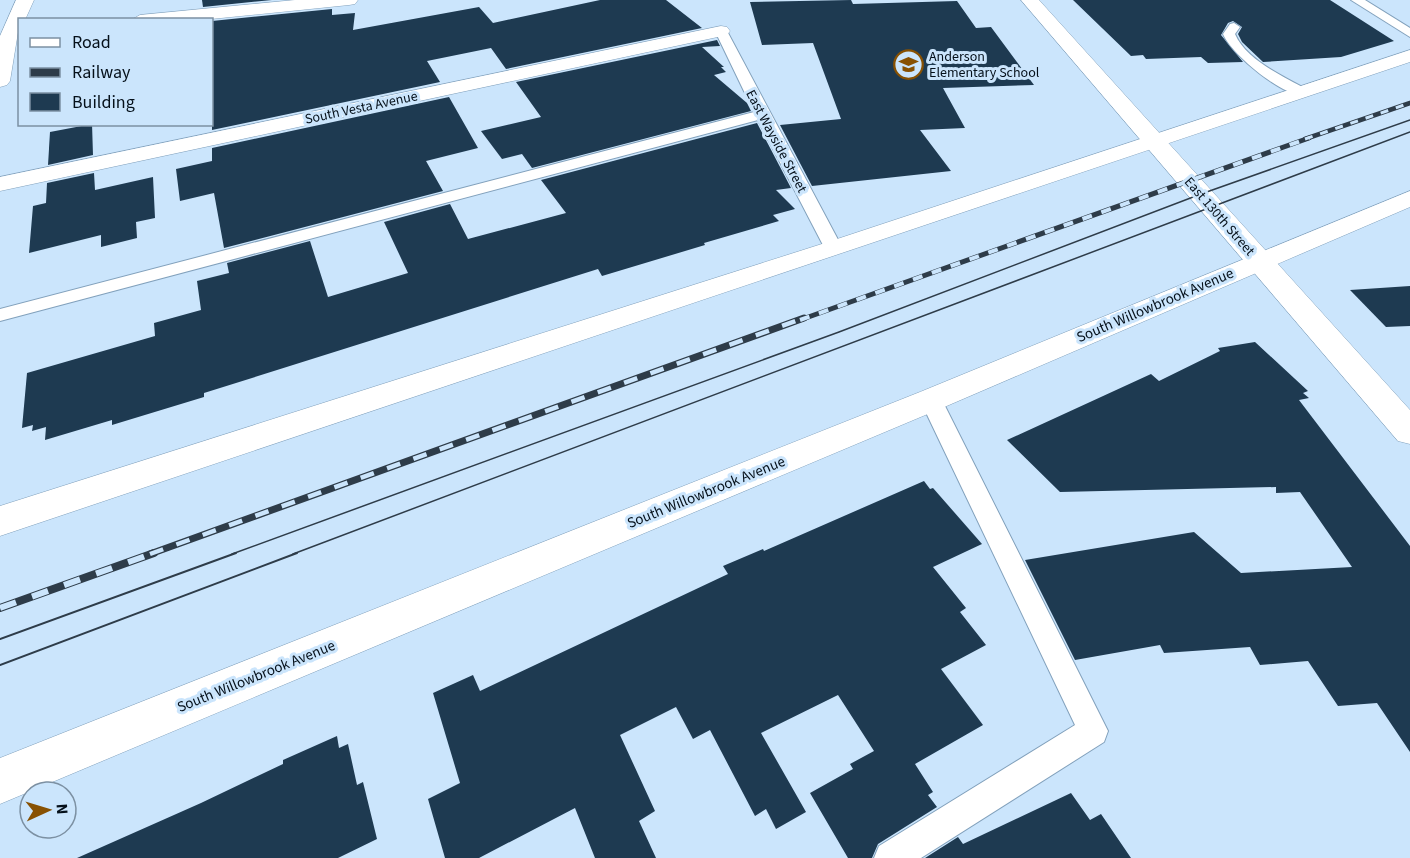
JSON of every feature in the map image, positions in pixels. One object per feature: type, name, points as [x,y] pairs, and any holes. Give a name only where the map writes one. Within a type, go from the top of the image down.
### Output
[{"type":"street","points":[[0,81],[10,32],[25,0]]},
{"type":"street","points":[[156,18],[279,3],[349,0]]},
{"type":"street","name":"East 130th Street","points":[[1030,0],[1410,432]]},
{"type":"street","name":"South Vesta Avenue","points":[[0,184],[721,31]]},
{"type":"street","points":[[0,521],[834,249],[1410,56]]},
{"type":"street","name":"South Willowbrook Avenue","points":[[0,781],[931,400],[1410,198]]},
{"type":"lane","points":[[1357,0],[1410,33]]},
{"type":"lane","points":[[1234,27],[1229,34],[1233,44],[1274,77],[1300,92]]},
{"type":"lane","name":"East Wayside Street","points":[[721,31],[834,249]]},
{"type":"lane","points":[[0,315],[762,114]]},
{"type":"lane","points":[[891,858],[1093,731],[931,400]]},
{"type":"building","points":[[202,0],[272,0],[203,7]]},
{"type":"building","points":[[600,0],[666,0],[702,28],[506,69],[491,48],[427,61],[440,82],[212,130],[213,21],[332,9],[332,15],[355,13],[353,30],[479,7],[493,23]]},
{"type":"building","name":"Anderson Elementary School","points":[[851,0],[853,4],[957,1],[976,28],[991,27],[1034,85],[943,88],[965,128],[920,130],[951,171],[812,186],[780,125],[841,119],[813,43],[762,45],[750,2]]},
{"type":"building","points":[[1073,0],[1330,0],[1394,41],[1341,57],[1263,62],[1242,42],[1238,34],[1242,27],[1233,21],[1228,23],[1221,35],[1243,62],[1208,63],[1201,57],[1146,59],[1143,55],[1131,56]]},
{"type":"building","points":[[717,40],[720,46],[702,47],[724,67],[721,67],[726,72],[714,75],[747,103],[751,111],[532,168],[522,154],[502,159],[481,131],[541,117],[516,82]]},
{"type":"building","points":[[449,97],[478,148],[426,161],[443,191],[224,248],[214,193],[180,201],[176,169],[212,161],[212,148]]},
{"type":"building","points":[[757,123],[791,188],[776,190],[795,209],[773,215],[779,221],[602,276],[598,269],[204,393],[204,397],[112,425],[112,420],[45,440],[46,427],[32,431],[33,425],[22,428],[27,373],[155,336],[154,323],[201,310],[197,281],[229,273],[227,263],[310,241],[328,297],[408,273],[384,222],[450,204],[468,239],[566,213],[541,180]]},
{"type":"building","points":[[92,126],[93,155],[48,165],[50,132]]},
{"type":"building","points":[[94,173],[95,190],[153,177],[155,218],[136,222],[137,238],[101,247],[101,235],[29,253],[33,206],[46,203],[47,183]]},
{"type":"building","points":[[1410,286],[1410,326],[1386,327],[1350,290]]},
{"type":"building","points":[[1255,342],[1308,391],[1303,393],[1309,398],[1299,400],[1410,546],[1410,752],[1377,703],[1338,706],[1308,661],[1260,665],[1250,647],[1164,653],[1160,645],[1075,660],[1025,560],[1194,532],[1241,573],[1352,567],[1300,492],[1276,493],[1276,487],[1060,492],[1007,440],[1151,374],[1159,381],[1220,351],[1218,348]]},
{"type":"building","points":[[924,481],[930,489],[933,488],[982,544],[933,567],[966,608],[960,612],[986,645],[941,669],[983,725],[915,764],[933,792],[928,795],[937,807],[878,844],[872,858],[848,858],[810,793],[853,769],[850,764],[874,751],[838,695],[761,733],[806,812],[776,829],[766,809],[755,816],[710,730],[693,739],[676,707],[620,735],[655,811],[639,821],[656,858],[595,858],[575,808],[479,858],[445,858],[428,799],[460,783],[433,693],[473,675],[480,691],[728,574],[723,566],[763,549],[764,551]]},
{"type":"building","points":[[337,736],[339,748],[348,744],[357,785],[363,782],[377,839],[338,858],[77,858],[201,803],[283,764],[283,760]]},
{"type":"building","points":[[1071,793],[1090,820],[1101,814],[1131,858],[925,858],[958,837],[963,844]]},
{"type":"tram line","points":[[232,554],[839,332],[1201,194],[1410,120]]},
{"type":"tram line","points":[[293,554],[1410,132]]},
{"type":"tram line","points":[[0,639],[236,553]]},
{"type":"tram line","points":[[0,665],[297,553]]},
{"type":"railway","points":[[1305,139],[1410,103]]},
{"type":"railway","points":[[800,320],[1309,138]]},
{"type":"railway","points":[[150,554],[804,318]]},
{"type":"railway","points":[[0,608],[154,553]]},
{"type":"place","name":"Anderson Elementary School","points":[[908,64]]}]
